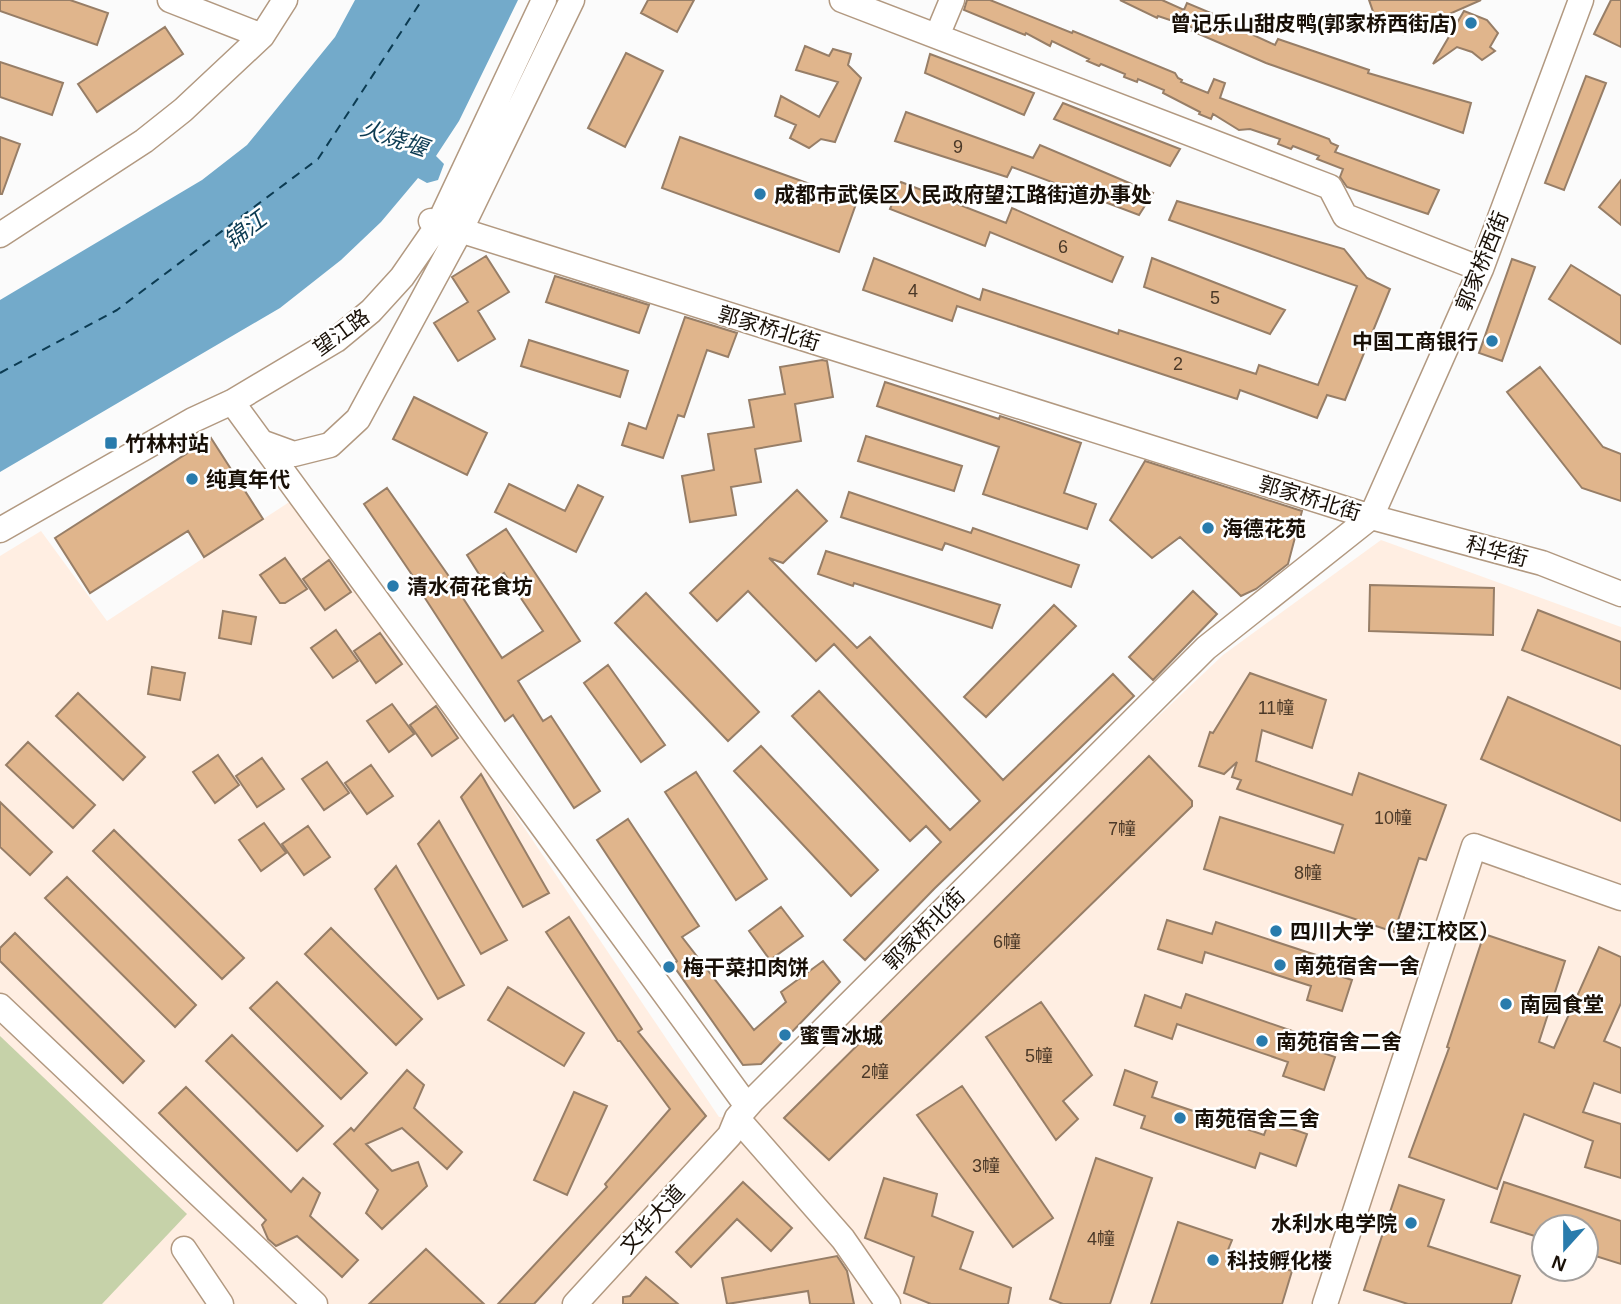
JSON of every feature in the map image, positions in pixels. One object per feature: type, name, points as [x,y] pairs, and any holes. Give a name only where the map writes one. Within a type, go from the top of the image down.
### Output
[{"type":"street","points":[[170,0],[262,36]]},
{"type":"street","points":[[0,235],[144,141],[183,110],[262,36],[285,0]]},
{"type":"street","name":"望江路","points":[[261,442],[294,454],[330,445],[358,419],[544,0]]},
{"type":"street","name":"望江路","points":[[0,530],[193,420],[232,402],[336,340],[371,311],[443,225],[572,0]]},
{"type":"street","points":[[842,0],[1330,187],[1345,216],[1481,269]]},
{"type":"street","points":[[937,36],[952,0]]},
{"type":"street","name":"郭家桥西街","points":[[1371,517],[1481,269],[1581,0]]},
{"type":"street","name":"郭家桥北街","points":[[443,225],[1371,517]]},
{"type":"street","points":[[232,402],[738,1120],[843,1239],[888,1304]]},
{"type":"street","name":"郭家桥北街","points":[[738,1120],[1206,648],[1371,517]]},
{"type":"street","name":"科华街","points":[[1371,517],[1542,563],[1621,594]]},
{"type":"street","points":[[1325,1304],[1474,846],[1621,898]]},
{"type":"street","points":[[0,1006],[314,1304]]},
{"type":"street","name":"文华大道","points":[[575,1304],[738,1120]]},
{"type":"street","points":[[184,1249],[221,1304]]},
{"type":"shaded area","name":"四川大学（望江校区）","points":[[294,499],[480,762],[719,1117],[737,1118],[1223,655],[1381,540],[1621,627],[1621,1304],[0,1304],[0,556],[41,531],[107,621]]},
{"type":"green space","points":[[0,1036],[187,1214],[102,1304],[0,1304]]},
{"type":"water","points":[[355,0],[518,0],[459,121],[436,156],[444,164],[438,180],[427,183],[418,178],[381,222],[341,260],[280,308],[0,472],[0,300],[202,180],[247,145],[335,37]]},
{"type":"building","points":[[0,0],[70,0],[108,13],[97,45],[0,11]]},
{"type":"building","points":[[648,0],[694,0],[677,32],[641,13]]},
{"type":"building","points":[[967,0],[990,0],[1072,33],[1073,31],[1175,73],[1181,82],[1208,93],[1214,79],[1225,83],[1220,98],[1329,139],[1338,146],[1335,152],[1439,190],[1428,214],[1347,187],[1340,177],[1343,169],[1317,159],[1319,156],[1293,146],[1291,149],[1278,144],[1280,139],[1250,129],[1239,130],[1213,114],[1211,119],[1163,93],[1164,90],[1138,79],[1137,82],[1124,77],[1125,74],[1101,64],[1099,66],[1087,61],[1089,59],[1052,41],[1050,46],[1026,33],[1025,35],[964,10]]},
{"type":"building","points":[[1120,0],[1162,0],[1184,10],[1187,3],[1254,31],[1253,35],[1275,45],[1278,39],[1369,70],[1368,73],[1471,103],[1463,133],[1266,63],[1192,31],[1194,28],[1158,16],[1157,18]]},
{"type":"building","points":[[1369,0],[1481,0],[1404,34],[1405,25],[1390,19],[1377,23]]},
{"type":"building","points":[[1611,0],[1621,0],[1621,47],[1594,34]]},
{"type":"building","points":[[1464,11],[1487,20],[1498,33],[1490,47],[1495,51],[1482,60],[1472,52],[1457,47],[1433,64]]},
{"type":"building","points":[[165,27],[183,54],[97,112],[78,84]]},
{"type":"building","points":[[805,46],[829,56],[833,49],[851,54],[848,65],[861,78],[835,142],[821,139],[809,148],[790,138],[796,125],[775,116],[781,96],[819,117],[838,82],[796,70]]},
{"type":"building","points":[[626,53],[663,71],[625,147],[588,128]]},
{"type":"building","points":[[930,54],[1034,93],[1024,115],[925,73]]},
{"type":"building","points":[[0,62],[63,83],[52,115],[0,97]]},
{"type":"building","points":[[1586,76],[1606,83],[1564,190],[1545,183]]},
{"type":"building","points":[[1063,103],[1180,149],[1170,166],[1054,119]]},
{"type":"building","points":[[906,112],[1033,158],[1040,145],[1153,193],[1139,215],[1012,167],[1007,177],[895,141]]},
{"type":"building","points":[[0,137],[20,144],[2,194],[0,194]]},
{"type":"building","name":"成都市武侯区人民政府望江路街道办事处","points":[[680,137],[857,201],[839,252],[662,188]]},
{"type":"building","points":[[1621,180],[1621,225],[1599,207]]},
{"type":"building","points":[[901,182],[1006,223],[1012,208],[1123,257],[1112,282],[990,232],[985,246],[890,209]]},
{"type":"building","points":[[1177,201],[1344,249],[1367,278],[1390,289],[1345,400],[1327,395],[1317,418],[1240,390],[1237,399],[957,306],[952,321],[863,290],[874,258],[980,300],[983,289],[1118,334],[1119,330],[1256,374],[1259,365],[1318,385],[1357,286],[1169,220]]},
{"type":"building","points":[[486,256],[509,292],[478,311],[495,339],[458,361],[434,323],[468,302],[452,277]]},
{"type":"building","points":[[1152,258],[1285,310],[1270,334],[1144,287]]},
{"type":"building","points":[[1512,259],[1535,267],[1502,361],[1479,353]]},
{"type":"building","points":[[1571,265],[1621,296],[1621,344],[1549,299]]},
{"type":"building","points":[[555,276],[649,305],[639,333],[546,302]]},
{"type":"building","points":[[685,317],[737,333],[728,357],[707,350],[684,417],[678,415],[663,458],[622,445],[629,423],[646,429]]},
{"type":"building","points":[[529,340],[628,371],[620,397],[521,366]]},
{"type":"building","points":[[827,361],[833,397],[795,404],[801,441],[755,449],[761,482],[731,487],[736,515],[690,522],[682,476],[714,470],[708,434],[754,427],[749,400],[785,394],[780,367]]},
{"type":"building","points":[[1540,367],[1603,447],[1621,454],[1621,501],[1582,488],[1507,392]]},
{"type":"building","points":[[885,382],[1081,443],[1064,493],[1096,504],[1087,529],[983,494],[999,447],[877,406]]},
{"type":"building","points":[[414,397],[487,433],[467,475],[393,439]]},
{"type":"building","points":[[866,436],[962,466],[954,491],[858,461]]},
{"type":"building","name":"纯真年代","points":[[211,438],[263,519],[204,557],[188,531],[90,593],[55,538]]},
{"type":"building","name":"海德花苑","points":[[1145,461],[1302,511],[1288,564],[1256,589],[1241,596],[1180,537],[1152,558],[1110,520]]},
{"type":"building","points":[[509,484],[565,511],[578,485],[603,497],[576,552],[495,512]]},
{"type":"building","points":[[387,488],[502,658],[543,631],[504,573],[486,585],[467,555],[506,529],[580,641],[518,681],[543,721],[551,716],[600,791],[574,808],[513,715],[505,721],[364,504]]},
{"type":"building","points":[[797,490],[827,521],[783,563],[769,558],[857,648],[870,637],[1003,780],[1113,674],[1134,696],[934,889],[865,960],[844,940],[941,842],[926,826],[910,841],[792,716],[819,691],[950,830],[980,801],[834,644],[816,661],[748,591],[717,621],[690,593]]},
{"type":"building","points":[[849,492],[971,533],[973,528],[1079,565],[1071,587],[945,543],[942,550],[841,517]]},
{"type":"building","points":[[826,551],[1000,605],[992,628],[818,574]]},
{"type":"building","points":[[285,558],[307,589],[285,603],[280,603],[260,575]]},
{"type":"building","points":[[329,560],[351,592],[325,610],[303,579]]},
{"type":"building","points":[[1370,585],[1494,588],[1493,635],[1369,631]]},
{"type":"building","points":[[1193,591],[1217,614],[1153,680],[1129,657]]},
{"type":"building","points":[[646,593],[759,712],[728,741],[615,623]]},
{"type":"building","points":[[1054,605],[1076,626],[986,717],[964,697]]},
{"type":"building","points":[[1538,610],[1621,642],[1621,689],[1522,650]]},
{"type":"building","points":[[223,611],[256,617],[251,644],[219,638]]},
{"type":"building","points":[[336,630],[358,661],[333,678],[311,648]]},
{"type":"building","points":[[380,633],[402,664],[376,683],[354,651]]},
{"type":"building","points":[[608,665],[665,745],[641,762],[584,683]]},
{"type":"building","points":[[152,667],[185,673],[180,700],[148,694]]},
{"type":"building","points":[[1250,673],[1326,700],[1312,748],[1262,730],[1256,761],[1352,795],[1359,773],[1446,805],[1426,860],[1419,858],[1394,932],[1204,869],[1220,817],[1334,853],[1343,825],[1237,789],[1241,780],[1232,777],[1237,762],[1224,774],[1199,766],[1210,732],[1213,733]]},
{"type":"building","points":[[78,693],[145,757],[123,780],[56,716]]},
{"type":"building","points":[[1508,697],[1621,746],[1621,821],[1481,759]]},
{"type":"building","points":[[392,704],[414,734],[389,752],[367,721]]},
{"type":"building","points":[[436,706],[458,738],[432,756],[410,725]]},
{"type":"building","points":[[28,742],[95,805],[73,828],[6,765]]},
{"type":"building","points":[[761,746],[878,870],[851,896],[734,771]]},
{"type":"building","points":[[218,755],[239,785],[215,803],[193,772]]},
{"type":"building","points":[[1149,756],[1192,801],[1192,806],[829,1160],[784,1118]]},
{"type":"building","points":[[262,758],[284,789],[257,807],[236,776]]},
{"type":"building","points":[[327,762],[349,793],[324,810],[302,779]]},
{"type":"building","points":[[371,765],[393,796],[367,814],[345,783]]},
{"type":"building","points":[[696,772],[767,879],[736,900],[665,792]]},
{"type":"building","points":[[481,774],[549,893],[523,907],[461,797]]},
{"type":"building","points":[[0,802],[52,852],[30,875],[0,847]]},
{"type":"building","points":[[628,819],[699,926],[682,937],[754,1030],[786,1002],[781,992],[823,961],[840,982],[761,1064],[743,1065],[673,965],[677,961],[597,840]]},
{"type":"building","points":[[439,821],[507,940],[481,954],[418,844]]},
{"type":"building","points":[[264,823],[286,853],[261,871],[239,840]]},
{"type":"building","points":[[308,826],[330,857],[304,875],[282,844]]},
{"type":"building","points":[[114,830],[244,958],[222,979],[93,851]]},
{"type":"building","points":[[396,866],[464,985],[438,999],[375,889]]},
{"type":"building","points":[[67,877],[196,1005],[175,1027],[45,898]]},
{"type":"building","points":[[781,907],[803,936],[770,960],[749,931]]},
{"type":"building","points":[[569,917],[642,1029],[638,1032],[706,1116],[534,1304],[498,1304],[607,1187],[605,1184],[670,1109],[618,1041],[546,932]]},
{"type":"building","name":"南苑宿舍一舍","points":[[1167,920],[1212,934],[1216,922],[1319,956],[1315,968],[1352,980],[1342,1011],[1307,1000],[1311,986],[1205,952],[1202,963],[1158,949]]},
{"type":"building","points":[[331,928],[422,1019],[396,1045],[305,954]]},
{"type":"building","points":[[15,933],[144,1061],[123,1083],[0,961],[0,948]]},
{"type":"building","points":[[1484,934],[1565,961],[1539,1042],[1554,1048],[1599,947],[1621,957],[1621,1003],[1604,1041],[1621,1048],[1621,1093],[1594,1083],[1583,1112],[1621,1124],[1621,1178],[1585,1167],[1593,1141],[1524,1114],[1497,1189],[1409,1157],[1449,1048],[1447,1047]]},
{"type":"building","points":[[277,982],[367,1073],[341,1099],[250,1008]]},
{"type":"building","points":[[508,987],[584,1033],[564,1066],[488,1020]]},
{"type":"building","name":"南苑宿舍二舍","points":[[1186,994],[1298,1033],[1295,1043],[1335,1057],[1324,1090],[1283,1076],[1288,1062],[1177,1024],[1172,1039],[1135,1026],[1145,995],[1181,1008]]},
{"type":"building","points":[[1041,1002],[1092,1075],[1063,1101],[1078,1119],[1056,1140],[986,1037]]},
{"type":"building","points":[[232,1035],[323,1126],[297,1151],[206,1061]]},
{"type":"building","points":[[407,1070],[424,1085],[414,1108],[462,1152],[447,1169],[402,1128],[366,1144],[392,1171],[418,1162],[427,1186],[382,1229],[366,1213],[378,1190],[334,1144],[351,1128],[354,1131]]},
{"type":"building","name":"南苑宿舍三舍","points":[[1125,1070],[1157,1082],[1152,1097],[1264,1135],[1269,1121],[1307,1134],[1296,1166],[1260,1153],[1255,1168],[1141,1128],[1145,1116],[1114,1105]]},
{"type":"building","points":[[962,1086],[1053,1218],[1013,1247],[917,1115]]},
{"type":"building","points":[[186,1087],[291,1192],[303,1178],[320,1193],[310,1216],[358,1260],[342,1277],[297,1236],[276,1246],[268,1239],[262,1225],[266,1220],[159,1113]]},
{"type":"building","points":[[574,1092],[607,1106],[567,1195],[534,1180]]},
{"type":"building","points":[[1096,1158],[1152,1178],[1110,1304],[1063,1304],[1050,1299]]},
{"type":"building","points":[[884,1178],[937,1194],[932,1216],[973,1232],[960,1269],[1011,1288],[1008,1304],[931,1304],[904,1293],[914,1257],[865,1238]]},
{"type":"building","points":[[743,1182],[792,1228],[771,1251],[737,1219],[691,1267],[676,1252]]},
{"type":"building","points":[[1504,1182],[1597,1213],[1530,1213],[1530,1235],[1491,1222]]},
{"type":"building","name":"水利水电学院","points":[[1399,1185],[1444,1200],[1428,1246],[1520,1276],[1511,1304],[1408,1304],[1364,1290]]},
{"type":"building","points":[[1600,1214],[1621,1221],[1621,1264],[1600,1257]]},
{"type":"building","name":"科技孵化楼","points":[[1178,1222],[1232,1240],[1228,1250],[1292,1271],[1282,1304],[1151,1304]]},
{"type":"building","points":[[426,1249],[484,1304],[369,1304]]},
{"type":"building","points":[[837,1256],[847,1271],[854,1304],[810,1304],[808,1291],[727,1304],[722,1278]]},
{"type":"building","points":[[646,1277],[678,1304],[623,1304],[623,1297],[630,1296]]},
{"type":"ferry route","points":[[0,373],[117,310],[318,159],[422,0]]},
{"type":"place","name":"曾记乐山甜皮鸭(郭家桥西街店)","points":[[1471,23]]},
{"type":"place","name":"成都市武侯区人民政府望江路街道办事处","points":[[760,194]]},
{"type":"place","name":"中国工商银行","points":[[1492,341]]},
{"type":"place","name":"竹林村站","points":[[111,443]]},
{"type":"place","name":"纯真年代","points":[[192,479]]},
{"type":"place","name":"海德花苑","points":[[1208,528]]},
{"type":"place","name":"清水荷花食坊","points":[[393,586]]},
{"type":"place","name":"四川大学（望江校区）","points":[[1276,931]]},
{"type":"place","name":"南苑宿舍一舍","points":[[1280,965]]},
{"type":"place","name":"梅干菜扣肉饼","points":[[669,967]]},
{"type":"place","name":"南园食堂","points":[[1506,1004]]},
{"type":"place","name":"蜜雪冰城","points":[[785,1035]]},
{"type":"place","name":"南苑宿舍二舍","points":[[1262,1041]]},
{"type":"place","name":"南苑宿舍三舍","points":[[1180,1118]]},
{"type":"place","name":"水利水电学院","points":[[1411,1223]]},
{"type":"place","name":"科技孵化楼","points":[[1213,1260]]},
{"type":"water label","name":"火烧堰","points":[[394,138]]},
{"type":"water label","name":"锦江","points":[[245,230]]}]
